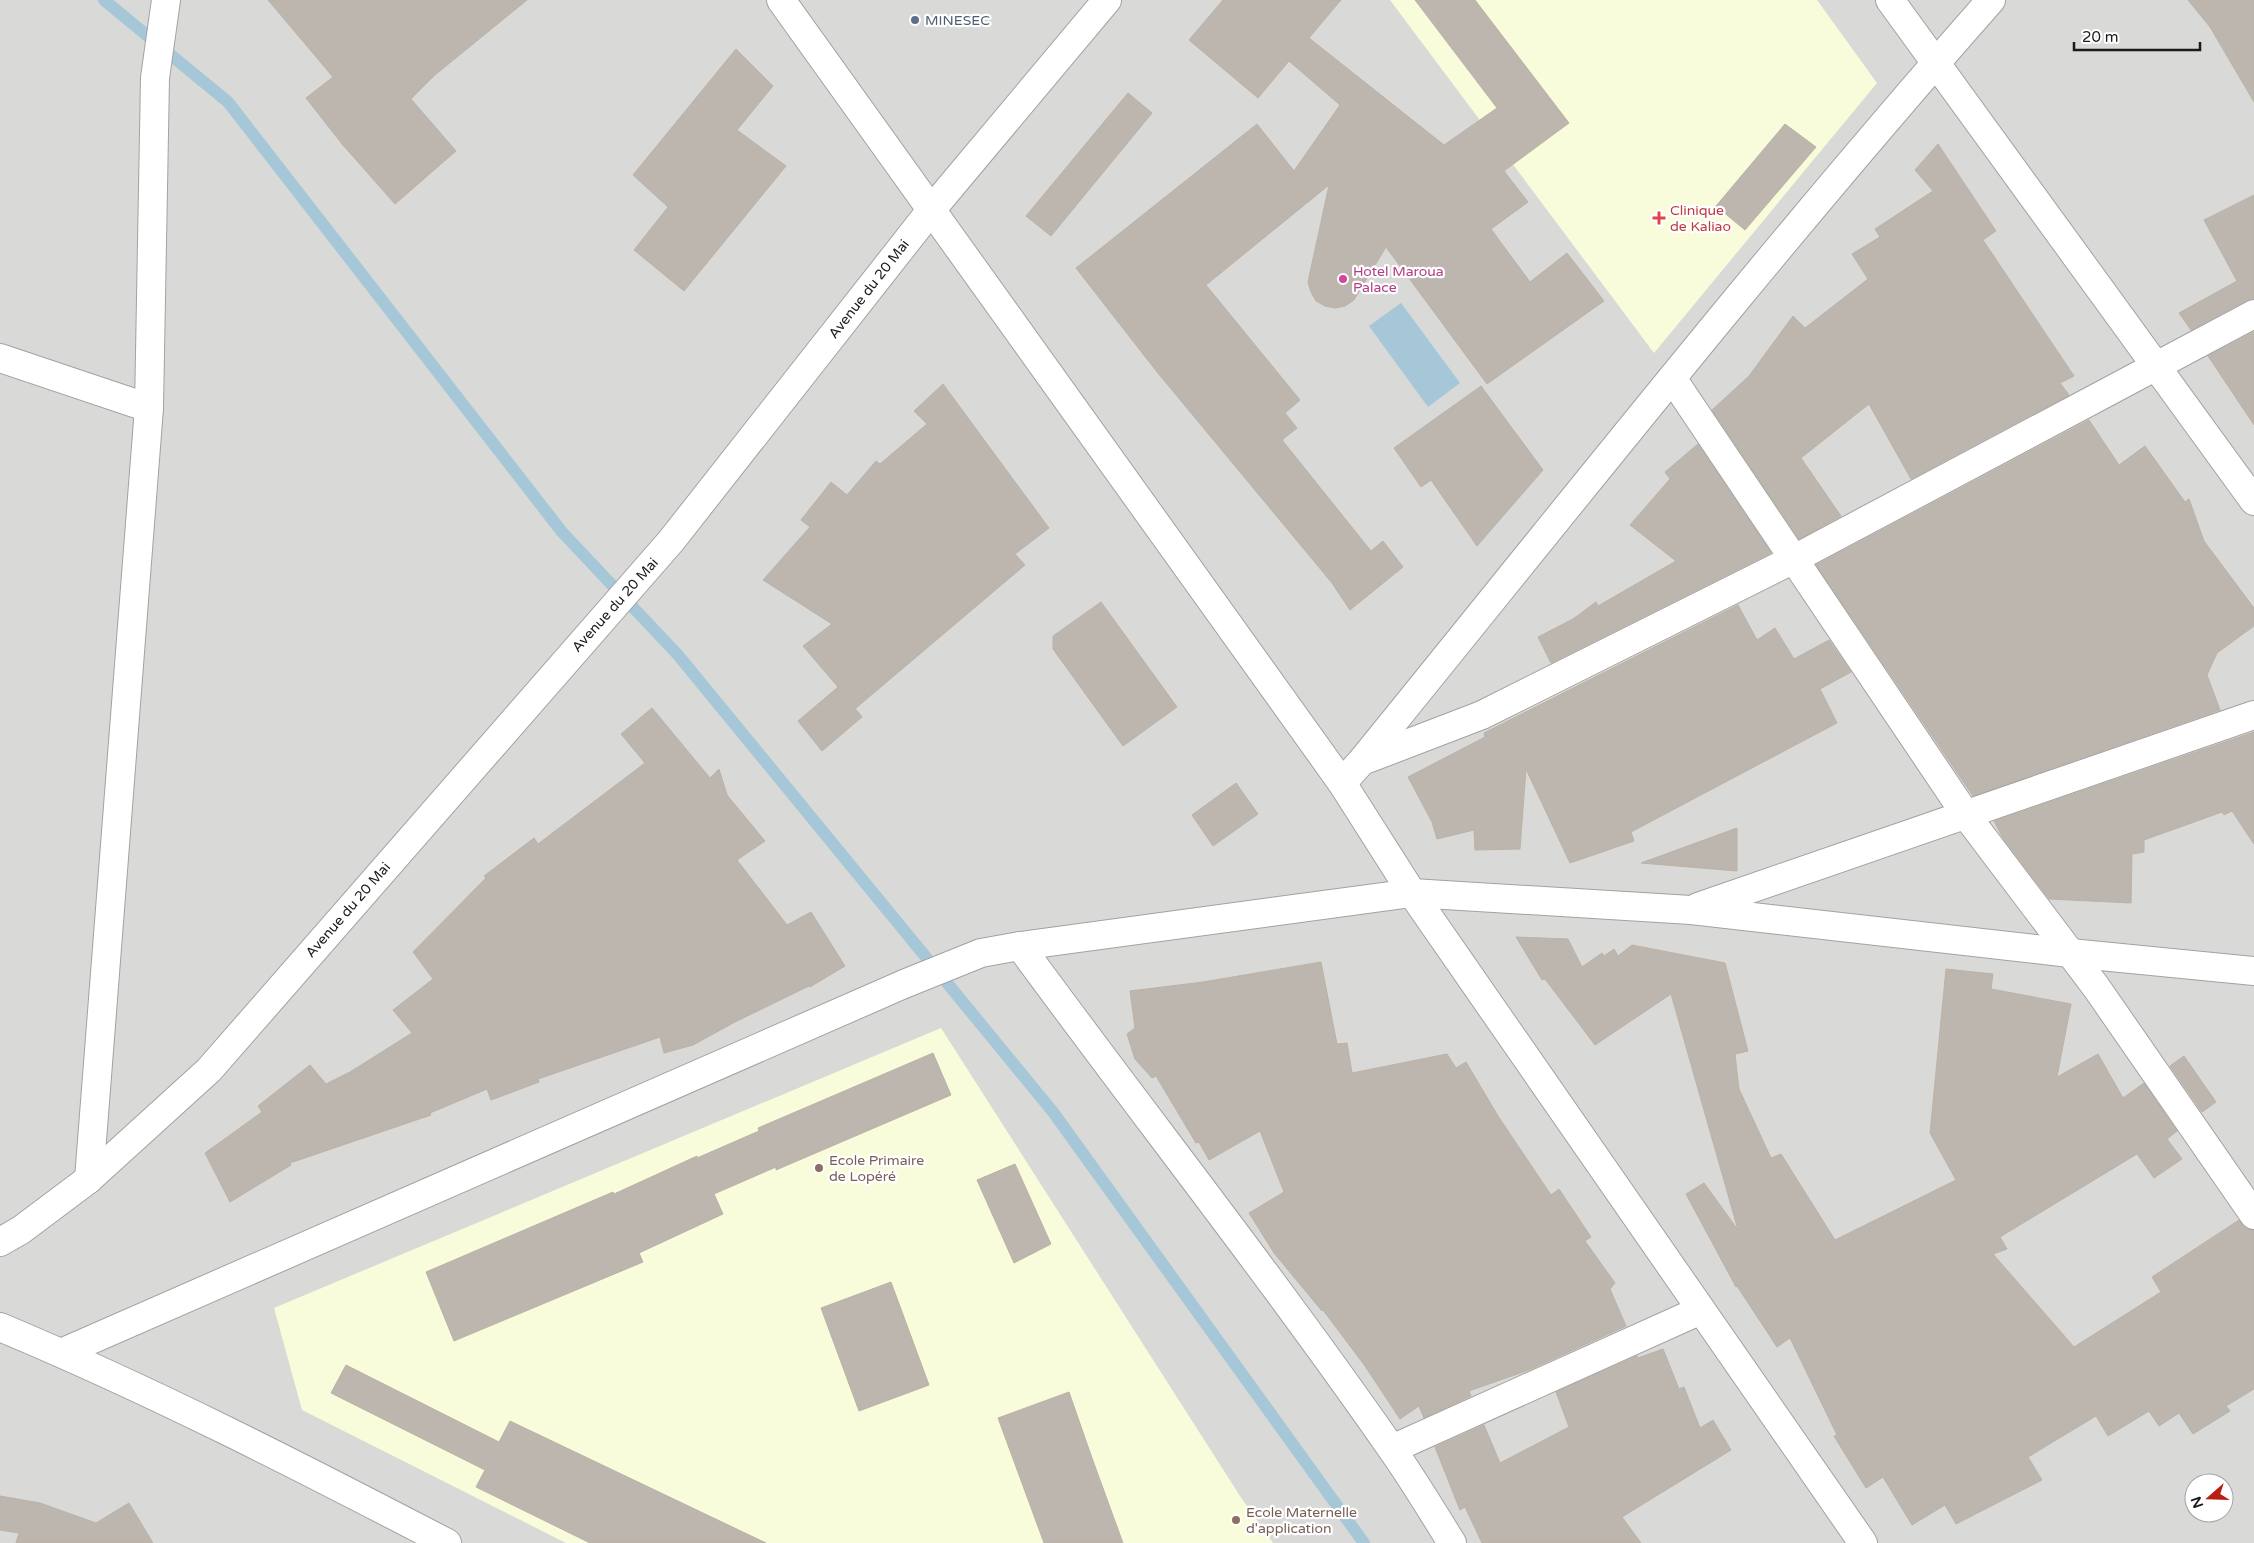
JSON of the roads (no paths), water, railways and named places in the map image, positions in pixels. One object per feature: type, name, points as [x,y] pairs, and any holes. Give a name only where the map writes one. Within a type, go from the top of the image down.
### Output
[{"type":"street","points":[[781,0],[1342,783],[1412,893],[1863,1543]]},
{"type":"street","name":"Avenue du 20 Mai","points":[[0,1242],[21,1230],[89,1179],[209,1070],[579,644],[672,541],[932,209],[1107,0]]},
{"type":"street","points":[[1890,0],[2254,501]]},
{"type":"street","points":[[1342,783],[1672,378],[1936,62],[1991,0]]},
{"type":"street","points":[[89,1179],[149,408],[154,78],[166,4]]},
{"type":"street","points":[[1361,762],[1482,715],[1794,559],[2155,365],[2254,314]]},
{"type":"street","points":[[0,358],[149,408]]},
{"type":"street","points":[[1672,378],[1966,815],[2096,987],[2254,1215]]},
{"type":"street","points":[[1691,910],[2254,715]]},
{"type":"street","points":[[61,1352],[904,984],[981,953],[1020,946],[1412,893],[1691,910],[2070,953],[2254,971]]},
{"type":"street","points":[[1020,946],[1226,1219],[1392,1449],[1452,1543]]},
{"type":"street","points":[[1392,1449],[1701,1310]]},
{"type":"street","points":[[0,1327],[61,1352],[306,1470],[448,1543]]},
{"type":"water","points":[[1401,303],[1460,383],[1428,407],[1369,326]]},
{"type":"waterway","points":[[104,0],[228,102],[562,532],[678,655],[1053,1112],[1364,1543]]},
{"type":"place","name":"MINESEC","points":[[915,20]]},
{"type":"place","name":"Clinique de Kaliao","points":[[1659,218]]},
{"type":"place","name":"Hotel Maroua Palace","points":[[1343,279]]},
{"type":"place","name":"Ecole Primaire de Lopéré","points":[[819,1168]]},
{"type":"place","name":"Ecole Maternelle d'application","points":[[1236,1520]]}]
